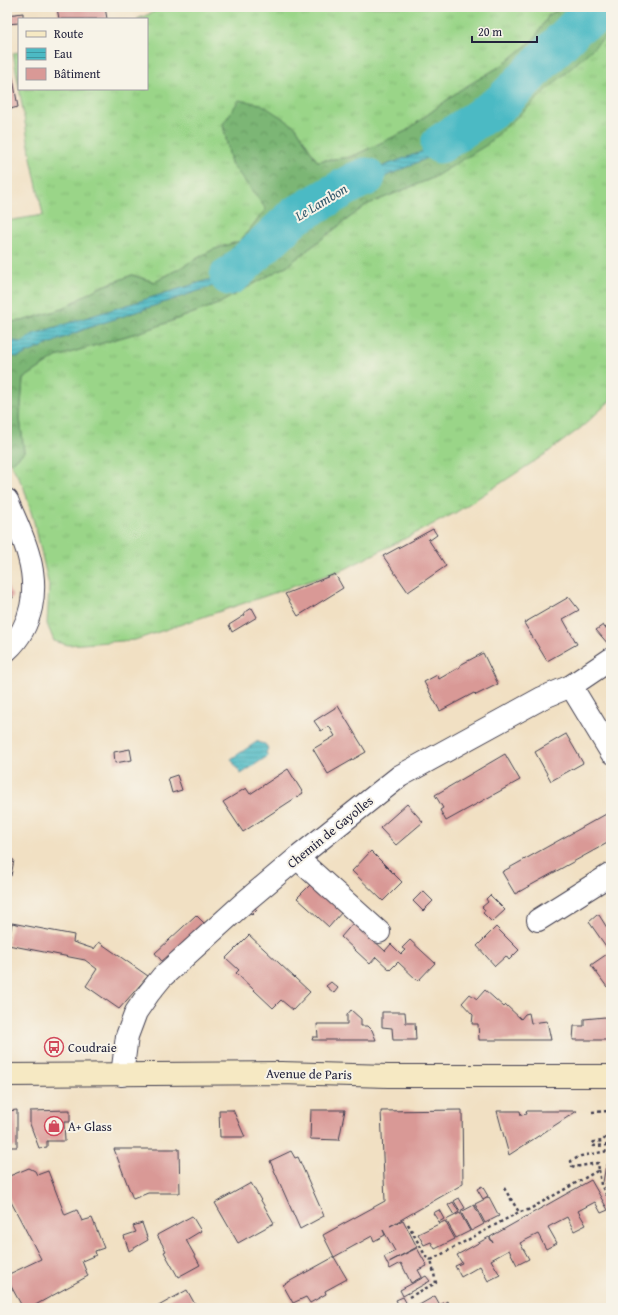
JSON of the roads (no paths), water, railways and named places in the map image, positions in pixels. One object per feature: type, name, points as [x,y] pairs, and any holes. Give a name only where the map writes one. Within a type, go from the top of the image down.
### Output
[{"type":"main road","name":"Avenue de Paris","points":[[7,1075],[281,1073],[388,1076],[611,1076]]},
{"type":"street","points":[[7,500],[29,555],[33,577],[33,595],[28,619],[18,638],[7,650]]},
{"type":"street","name":"Chemin de Gayolles","points":[[122,1075],[127,1036],[136,1012],[157,983],[247,900],[400,776],[542,698],[571,686],[611,659]]},
{"type":"street","points":[[571,686],[611,752]]},
{"type":"street","points":[[297,858],[379,932]]},
{"type":"street","points":[[538,920],[611,874]]},
{"type":"water","points":[[604,7],[611,7],[611,9],[590,20],[541,68],[432,156],[325,203],[228,281],[85,329],[18,357],[7,356],[7,340],[22,342],[33,334],[224,275],[349,179],[426,150],[519,82],[589,16]]},
{"type":"water","points":[[258,741],[265,744],[268,748],[266,753],[268,756],[241,774],[231,759]]},
{"type":"waterway","name":"Le Lambon","points":[[440,144],[501,103],[578,25],[611,8]]},
{"type":"waterway","name":"Le Lambon","points":[[229,276],[233,274],[295,216],[356,181],[366,177]]},
{"type":"place","name":"Coudraie","points":[[54,1047]]},
{"type":"place","name":"A+ Glass","points":[[54,1126]]}]
